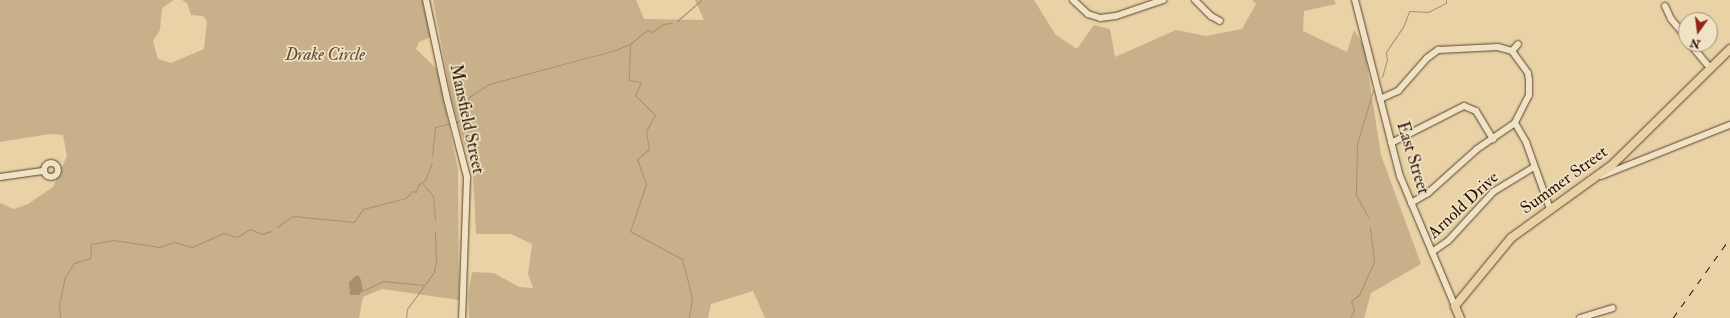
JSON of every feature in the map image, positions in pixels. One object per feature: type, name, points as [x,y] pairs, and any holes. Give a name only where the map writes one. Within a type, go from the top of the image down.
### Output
[{"type":"main road","name":"Summer Street","points":[[1455,306],[1467,294],[1498,251],[1528,224],[1598,177],[1730,49]]},
{"type":"main road","name":"East Street","points":[[1455,306],[1460,318]]},
{"type":"street","name":"Mansfield Street","points":[[426,0],[453,122],[467,177],[462,318]]},
{"type":"street","points":[[1073,0],[1088,14],[1100,18],[1116,16],[1163,0]]},
{"type":"street","points":[[1194,0],[1211,16],[1220,21]]},
{"type":"street","name":"East Street","points":[[1355,0],[1400,176],[1455,306]]},
{"type":"street","points":[[1665,6],[1671,19],[1678,27]]},
{"type":"street","points":[[1512,51],[1518,44]]},
{"type":"street","points":[[1380,98],[1398,91],[1427,58],[1438,50],[1498,47],[1512,51],[1528,73],[1530,85],[1529,95],[1515,123],[1466,158],[1428,193],[1411,203]]},
{"type":"street","points":[[1697,52],[1710,68]]},
{"type":"street","points":[[1391,143],[1464,106],[1476,112],[1493,139]]},
{"type":"street","points":[[1515,123],[1550,209]]},
{"type":"street","points":[[1598,177],[1730,125]]},
{"type":"street","name":"Arnold Drive","points":[[1432,252],[1448,241],[1493,192],[1534,167]]},
{"type":"street","points":[[0,177],[43,171]]},
{"type":"street","points":[[1580,318],[1612,308]]},
{"type":"green space","name":"Drake Circle","points":[[0,0],[174,0],[162,8],[160,30],[153,41],[158,59],[171,63],[204,49],[207,21],[203,16],[191,15],[187,3],[182,0],[422,0],[431,37],[419,42],[416,49],[437,69],[458,169],[459,300],[382,289],[363,297],[359,318],[0,318],[0,203],[14,209],[28,204],[53,187],[67,156],[63,135],[50,134],[0,142]]},
{"type":"green space","points":[[433,0],[636,0],[644,19],[704,20],[695,0],[1034,0],[1055,34],[1077,49],[1094,25],[1110,29],[1115,57],[1176,30],[1206,36],[1242,29],[1256,4],[1252,0],[1334,0],[1336,4],[1304,11],[1303,31],[1347,52],[1354,30],[1364,46],[1381,155],[1421,264],[1371,293],[1364,318],[765,318],[753,291],[711,304],[708,318],[469,318],[468,294],[472,272],[494,273],[519,287],[533,288],[528,274],[532,244],[511,234],[476,234],[473,174],[452,102]]},
{"type":"shaded area","points":[[357,275],[360,277],[363,290],[359,295],[350,295],[349,282]]},
{"type":"waterway","points":[[677,21],[701,0]]},
{"type":"waterway","points":[[1382,77],[1387,60],[1386,52],[1403,27],[1409,11],[1428,12],[1446,3],[1446,0]]},
{"type":"waterway","points":[[456,122],[459,121],[469,97],[489,84],[612,51],[630,44],[647,30],[652,32],[663,24],[672,23]]},
{"type":"waterway","points":[[630,44],[629,80],[641,82],[635,95],[655,115],[646,131],[649,149],[637,159],[646,184],[630,231],[682,259],[692,298],[689,318]]},
{"type":"waterway","points":[[1368,217],[1356,194],[1357,144],[1373,90]]},
{"type":"waterway","points":[[432,156],[435,127],[451,123]]},
{"type":"waterway","points":[[277,227],[293,216],[354,222],[363,209],[406,198],[412,191],[416,192],[418,185],[425,180],[432,163]]},
{"type":"waterway","points":[[423,184],[433,196],[435,220]]},
{"type":"waterway","points":[[1350,318],[1354,310],[1351,301],[1359,295],[1374,261],[1370,226]]},
{"type":"waterway","points":[[60,318],[59,305],[65,277],[74,263],[90,258],[91,244],[113,240],[159,247],[174,242],[192,247],[223,233],[237,237],[250,229],[262,234],[272,231]]},
{"type":"waterway","points":[[406,318],[407,309],[434,272],[436,261],[435,231]]},
{"type":"waterway","points":[[362,291],[383,281],[424,285]]},
{"type":"railway","points":[[1673,318],[1730,238]]}]
